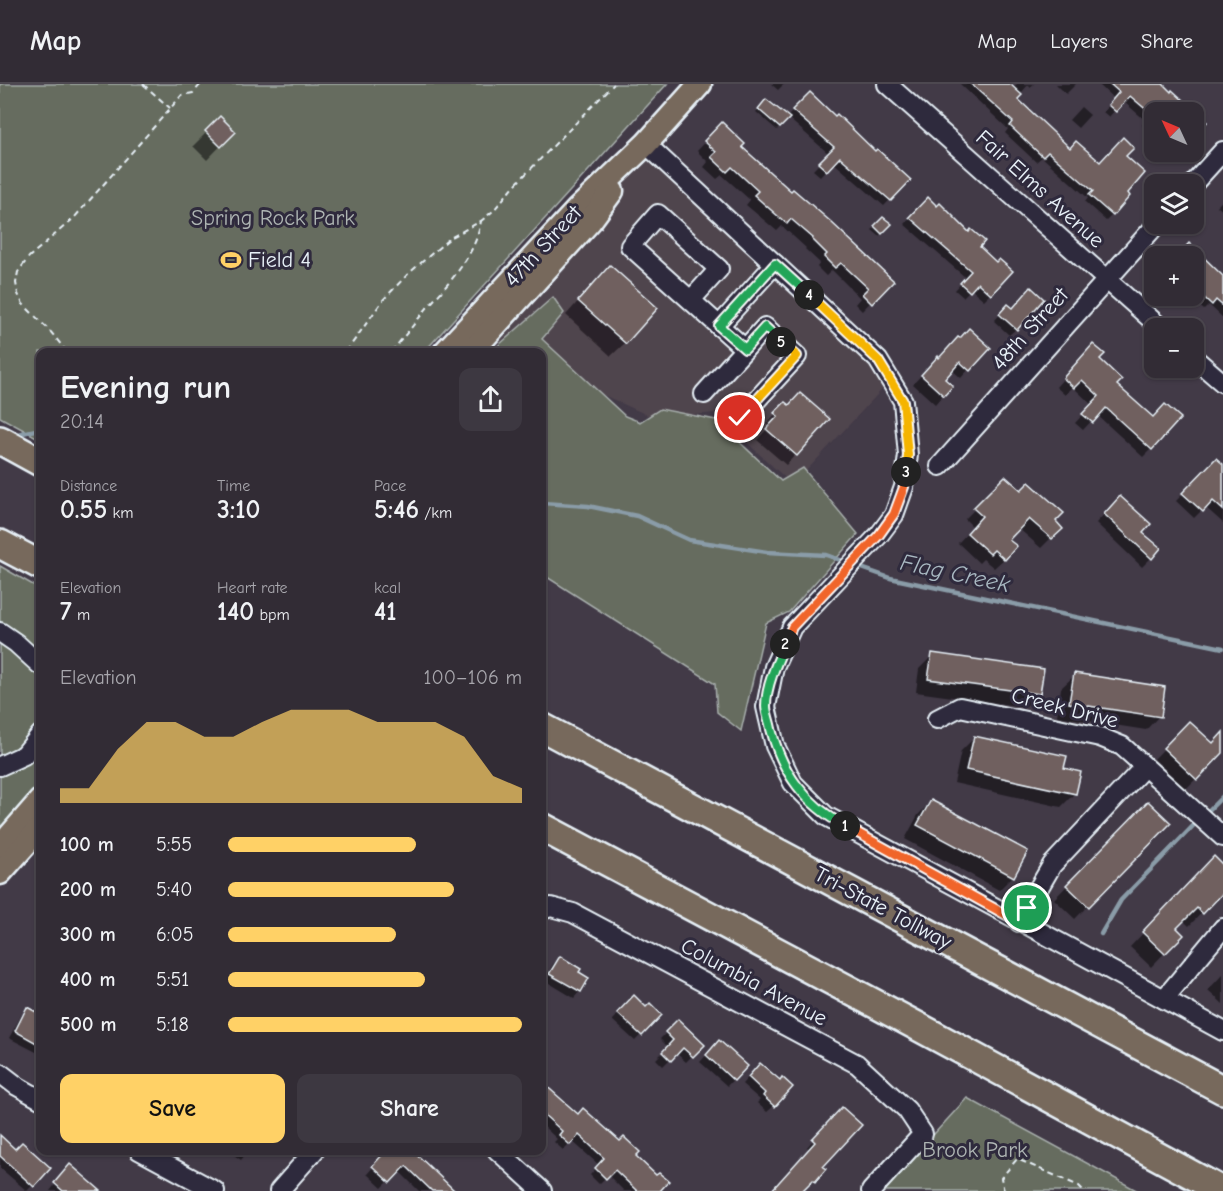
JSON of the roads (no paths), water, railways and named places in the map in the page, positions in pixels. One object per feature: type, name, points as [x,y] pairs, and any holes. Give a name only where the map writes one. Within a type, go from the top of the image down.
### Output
[{"type":"highway","points":[[0,440],[36,459]]},
{"type":"highway","points":[[0,544],[36,563]]},
{"type":"highway","name":"Tri-State Tollway","points":[[546,730],[1223,1090]]},
{"type":"highway","points":[[546,829],[1222,1191]]},
{"type":"main road","name":"47th Street","points":[[449,348],[578,209],[646,144],[700,84]]},
{"type":"main road","name":"47th Street","points":[[475,348],[590,221],[646,144]]},
{"type":"main road","points":[[0,847],[36,806]]},
{"type":"main road","points":[[0,873],[36,832]]},
{"type":"street","name":"Fair Elms Avenue","points":[[887,84],[1150,318]]},
{"type":"street","points":[[646,144],[878,360],[903,401],[908,455],[904,487],[894,514],[879,535],[792,627],[774,667],[766,707],[776,746],[793,783],[826,816],[1223,1031]]},
{"type":"street","points":[[1201,174],[1223,151]]},
{"type":"street","points":[[692,300],[719,269],[658,214],[630,246],[745,349]]},
{"type":"street","name":"48th Street","points":[[940,466],[1148,234]]},
{"type":"street","points":[[719,326],[775,264]]},
{"type":"street","points":[[704,394],[765,327],[797,356],[740,418]]},
{"type":"street","points":[[1204,367],[1223,384]]},
{"type":"street","points":[[0,632],[36,661]]},
{"type":"street","name":"Creek Drive","points":[[937,719],[960,707],[1100,737],[1122,746],[1223,837]]},
{"type":"street","points":[[0,766],[24,755],[36,740]]},
{"type":"street","points":[[1019,922],[1052,865],[1144,767]]},
{"type":"street","name":"Columbia Avenue","points":[[546,908],[550,907],[573,913],[857,1065],[907,1110],[923,1134],[871,1191]]},
{"type":"street","points":[[1164,999],[1223,928]]},
{"type":"street","points":[[0,1073],[16,1086],[36,1096]]},
{"type":"street","points":[[147,1155],[215,1191]]},
{"type":"street","points":[[279,1191],[311,1155]]},
{"type":"street","points":[[502,1155],[542,1191]]},
{"type":"waterway","name":"Flag Creek","points":[[14,435],[36,430]]},
{"type":"waterway","name":"Flag Creek","points":[[546,503],[588,506],[637,516],[689,540],[767,552],[826,555],[846,562]]},
{"type":"waterway","name":"Flag Creek","points":[[856,566],[890,578],[1223,648]]},
{"type":"waterway","points":[[1210,809],[1223,796]]},
{"type":"waterway","points":[[1101,934],[1121,900],[1193,826]]},
{"type":"place","name":"Field 4","points":[[231,260]]},
{"type":"park label","name":"Spring Rock Park","points":[[273,218]]},
{"type":"park label","name":"Brook Park","points":[[975,1150]]}]
